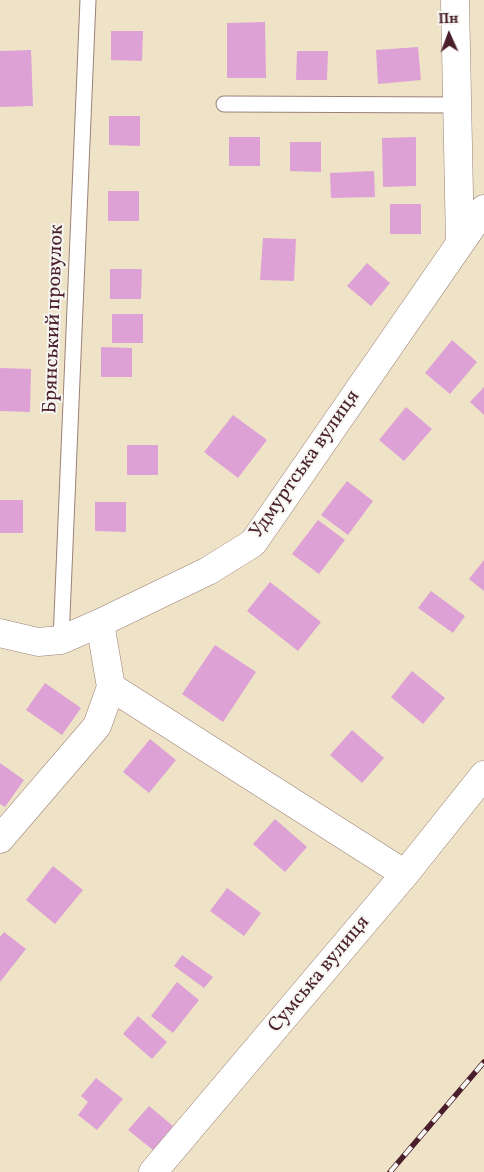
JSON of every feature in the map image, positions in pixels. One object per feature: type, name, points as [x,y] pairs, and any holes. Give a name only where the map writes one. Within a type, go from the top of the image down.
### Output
[{"type":"street","points":[[455,0],[460,243]]},
{"type":"street","name":"Удмуртська вулиця","points":[[0,633],[38,642],[61,640],[208,571],[254,542],[484,209]]},
{"type":"street","points":[[0,839],[97,726],[111,687],[100,623]]},
{"type":"street","points":[[111,687],[406,874]]},
{"type":"street","name":"Сумська вулиця","points":[[153,1172],[406,874],[484,775]]},
{"type":"lane","name":"Брянський провулок","points":[[61,640],[88,0]]},
{"type":"lane","points":[[224,104],[457,105]]},
{"type":"building","points":[[265,22],[266,78],[227,78],[227,23]]},
{"type":"building","points":[[111,31],[143,31],[142,61],[111,60]]},
{"type":"building","points":[[418,47],[421,80],[378,84],[376,50]]},
{"type":"building","points":[[31,50],[33,106],[0,107],[0,51]]},
{"type":"building","points":[[297,51],[328,51],[327,80],[296,80]]},
{"type":"building","points":[[109,116],[140,116],[140,146],[109,145]]},
{"type":"building","points":[[229,137],[260,137],[260,166],[229,166]]},
{"type":"building","points":[[416,137],[416,186],[383,187],[382,138]]},
{"type":"building","points":[[290,142],[321,142],[321,172],[290,171]]},
{"type":"building","points":[[374,171],[375,197],[331,198],[330,173]]},
{"type":"building","points":[[108,191],[139,191],[139,221],[108,221]]},
{"type":"building","points":[[390,204],[421,204],[421,234],[390,234]]},
{"type":"building","points":[[263,238],[296,239],[294,281],[260,280]]},
{"type":"building","points":[[367,263],[390,283],[371,306],[347,286]]},
{"type":"building","points":[[110,269],[142,269],[141,299],[110,299]]},
{"type":"building","points":[[112,314],[143,314],[143,343],[112,343]]},
{"type":"building","points":[[452,340],[477,362],[450,394],[425,373]]},
{"type":"building","points":[[101,347],[132,348],[132,377],[101,377]]},
{"type":"building","points":[[0,368],[31,369],[30,412],[0,411]]},
{"type":"building","points":[[484,387],[484,415],[470,402]]},
{"type":"building","points":[[406,407],[432,429],[404,461],[379,440]]},
{"type":"building","points":[[233,415],[267,440],[238,478],[204,452]]},
{"type":"building","points":[[127,445],[158,445],[158,475],[127,475]]},
{"type":"building","points":[[347,481],[373,501],[348,535],[321,515]]},
{"type":"building","points":[[0,500],[23,500],[23,533],[0,533]]},
{"type":"building","points":[[95,502],[126,502],[126,532],[95,531]]},
{"type":"building","points":[[318,520],[345,540],[319,574],[292,554]]},
{"type":"building","points":[[484,560],[484,591],[469,579]]},
{"type":"building","points":[[270,582],[321,622],[298,651],[247,611]]},
{"type":"building","points":[[431,591],[465,616],[453,633],[418,608]]},
{"type":"building","points":[[215,645],[256,672],[223,722],[182,694]]},
{"type":"building","points":[[412,671],[445,698],[423,724],[391,697]]},
{"type":"building","points":[[45,683],[81,708],[62,735],[26,710]]},
{"type":"building","points":[[352,730],[384,758],[362,783],[330,755]]},
{"type":"building","points":[[150,739],[176,760],[149,793],[123,772]]},
{"type":"building","points":[[0,763],[24,780],[5,807],[0,804]]},
{"type":"building","points":[[275,819],[307,847],[285,872],[253,844]]},
{"type":"building","points":[[53,866],[83,890],[55,924],[26,900]]},
{"type":"building","points":[[227,888],[261,913],[244,936],[210,911]]},
{"type":"building","points":[[4,932],[26,949],[0,982],[0,937]]},
{"type":"building","points":[[182,955],[213,977],[204,988],[174,966]]},
{"type":"building","points":[[177,982],[199,1000],[173,1033],[151,1016]]},
{"type":"building","points":[[138,1016],[167,1042],[152,1059],[123,1034]]},
{"type":"building","points":[[96,1078],[123,1099],[97,1130],[78,1115],[88,1102],[81,1096]]},
{"type":"building","points":[[149,1106],[173,1126],[153,1150],[128,1130]]},
{"type":"railway","points":[[390,1172],[484,1062]]}]
